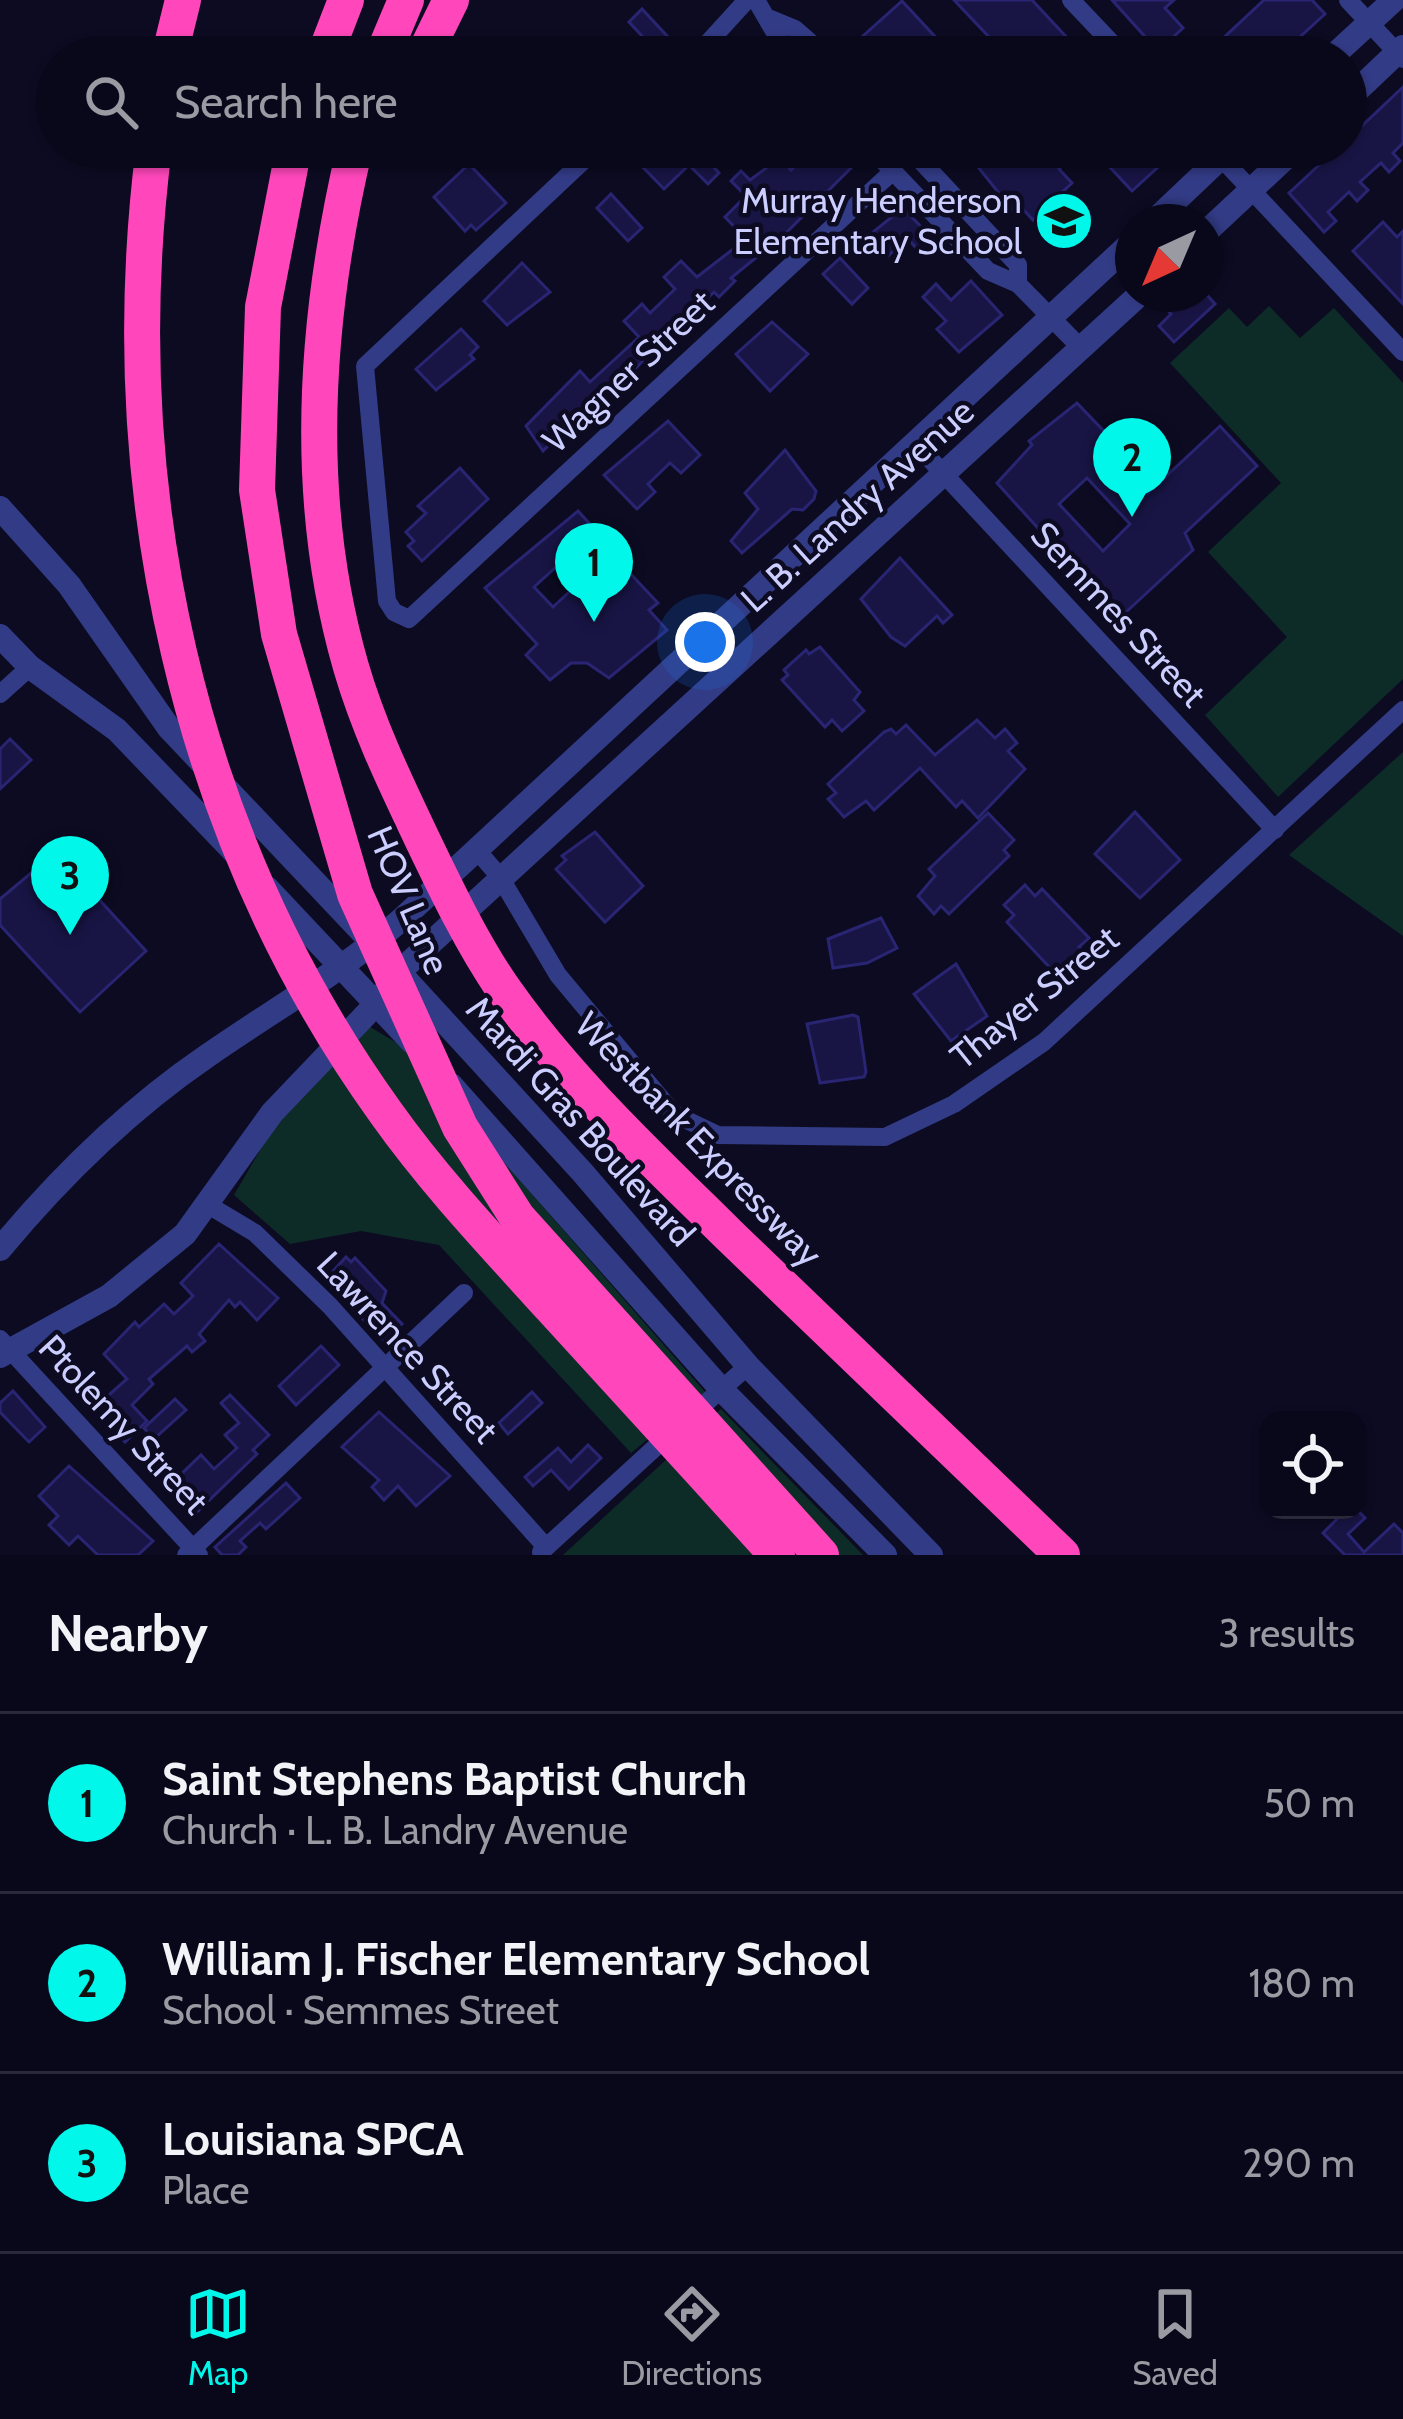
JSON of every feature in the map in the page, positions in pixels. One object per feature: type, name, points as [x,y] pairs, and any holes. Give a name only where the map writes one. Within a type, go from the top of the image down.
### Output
[{"type":"highway","points":[[174,36],[183,0]]},
{"type":"highway","points":[[332,36],[346,0]]},
{"type":"highway","points":[[391,36],[406,0]]},
{"type":"highway","points":[[434,36],[452,0]]},
{"type":"highway","points":[[152,168],[140,320],[158,554],[200,735],[224,811],[268,911],[320,1012],[386,1113],[462,1209],[777,1555]]},
{"type":"highway","name":"HOV Lane","points":[[290,168],[263,307],[257,490],[279,634],[355,894],[460,1127],[517,1217],[821,1555]]},
{"type":"highway","name":"Westbank Expressway","points":[[350,168],[332,245],[319,365],[321,472],[332,572],[351,666],[387,766],[439,874],[500,984],[621,1129],[1062,1555]]},
{"type":"highway","points":[[332,245],[371,168]]},
{"type":"street","points":[[714,36],[747,0]]},
{"type":"street","points":[[756,0],[779,36]]},
{"type":"street","points":[[1071,0],[1105,36]]},
{"type":"street","points":[[1348,0],[1401,53],[1367,83]]},
{"type":"street","points":[[1355,36],[1394,0]]},
{"type":"street","points":[[771,19],[803,36]]},
{"type":"street","name":"Wagner Street","points":[[575,168],[365,366],[387,601],[394,612],[409,619],[892,172]]},
{"type":"street","points":[[888,168],[988,271],[1018,284],[1082,349]]},
{"type":"street","points":[[928,168],[1018,265],[1018,284]]},
{"type":"street","points":[[1170,204],[1204,168]]},
{"type":"street","points":[[1235,168],[1403,352]]},
{"type":"street","points":[[1223,216],[1274,168]]},
{"type":"street","name":"L. B. Landry Avenue","points":[[0,1249],[38,1205],[160,1092],[373,944],[1115,258]]},
{"type":"street","name":"L. B. Landry Avenue","points":[[4,1348],[109,1296],[154,1262],[210,1206],[272,1113],[377,1003],[399,972],[1121,312]]},
{"type":"street","name":"Semmes Street","points":[[915,443],[1275,830]]},
{"type":"street","name":"Mardi Gras Boulevard","points":[[0,508],[69,584],[169,728],[583,1173],[748,1366],[931,1555]]},
{"type":"street","name":"Mardi Gras Boulevard","points":[[0,636],[30,667],[117,730],[377,1003],[721,1389],[885,1555]]},
{"type":"street","points":[[0,694],[30,667]]},
{"type":"street","name":"Thayer Street","points":[[475,848],[500,878],[562,981],[674,1114],[718,1135],[886,1137],[914,1127],[1015,1066],[1403,710]]},
{"type":"street","name":"Lawrence Street","points":[[210,1206],[255,1233],[386,1370],[542,1551]]},
{"type":"street","points":[[192,1553],[464,1293]]},
{"type":"street","name":"Ptolemy Street","points":[[4,1348],[192,1553]]},
{"type":"street","points":[[542,1551],[748,1366]]},
{"type":"green space","points":[[1269,306],[1300,338],[1334,308],[1403,383],[1403,679],[1278,797],[1205,715],[1287,637],[1208,552],[1281,483],[1170,363],[1229,308],[1247,327]]},
{"type":"green space","points":[[1403,752],[1403,936],[1289,855]]},
{"type":"green space","points":[[370,1027],[402,1046],[705,1392],[631,1453],[439,1245],[361,1231],[290,1244],[234,1195],[272,1130]]},
{"type":"green space","points":[[721,1409],[863,1555],[563,1555]]},
{"type":"building","points":[[954,0],[1032,0],[1065,36],[988,36]]},
{"type":"building","points":[[1112,0],[1174,0],[1165,8],[1183,28],[1174,36],[1144,36]]},
{"type":"building","points":[[1264,0],[1312,0],[1325,14],[1301,36],[1225,36]]},
{"type":"building","points":[[902,1],[934,36],[863,36]]},
{"type":"building","points":[[642,9],[667,36],[642,36],[629,22]]},
{"type":"building","points":[[1403,87],[1403,143],[1393,153],[1400,161],[1389,172],[1381,163],[1360,182],[1368,190],[1357,201],[1349,192],[1328,212],[1336,221],[1324,232],[1289,193],[1316,168],[1367,168],[1367,121]]},
{"type":"building","points":[[465,168],[473,168],[506,203],[476,230],[471,225],[465,231],[434,197]]},
{"type":"building","points":[[644,168],[686,168],[664,189]]},
{"type":"building","points":[[692,168],[714,168],[719,173],[708,184]]},
{"type":"building","points":[[766,168],[851,168],[785,234],[731,278],[735,281],[719,297],[714,292],[543,451],[526,426],[580,371],[590,382],[639,337],[624,321],[642,304],[650,313],[675,289],[664,277],[681,261],[697,277],[746,239],[725,217],[746,196],[731,181],[741,171],[750,180]]},
{"type":"building","points":[[979,168],[1060,168],[1072,183],[1033,220],[1020,206],[1014,212]]},
{"type":"building","points":[[1111,168],[1157,168],[1132,191]]},
{"type":"building","points":[[611,194],[642,228],[628,241],[597,208]]},
{"type":"building","points":[[903,208],[932,238],[919,251],[907,238],[888,256],[868,236]]},
{"type":"building","points":[[1383,222],[1397,237],[1403,231],[1403,304],[1353,251]]},
{"type":"building","points":[[840,258],[868,288],[852,304],[823,274]]},
{"type":"building","points":[[522,263],[550,292],[507,325],[484,301]]},
{"type":"building","points":[[971,281],[1002,315],[959,352],[937,329],[946,321],[923,297],[936,284],[951,300]]},
{"type":"building","points":[[1206,312],[1174,342],[1159,326],[1171,314]]},
{"type":"building","points":[[772,322],[808,354],[770,391],[736,354]]},
{"type":"building","points":[[461,329],[478,347],[470,355],[474,359],[436,390],[416,369]]},
{"type":"building","points":[[1077,403],[1119,447],[1116,458],[1148,493],[1220,426],[1257,466],[1185,533],[1193,550],[1124,614],[1114,612],[997,483],[1032,445],[1029,441]],"holes":[[[1087,478],[1130,524],[1103,551],[1059,504]]]},
{"type":"building","points":[[668,421],[700,455],[681,473],[670,463],[648,484],[655,492],[637,509],[604,475]]},
{"type":"building","points":[[785,450],[816,491],[814,499],[803,510],[792,509],[742,553],[731,541],[758,509],[745,493]]},
{"type":"building","points":[[460,468],[488,499],[422,561],[408,546],[414,541],[406,532],[426,513],[418,506]]},
{"type":"building","points":[[578,511],[590,524],[584,531],[589,537],[534,587],[553,607],[611,553],[658,603],[649,610],[667,630],[609,678],[587,663],[571,663],[550,680],[526,655],[537,644],[485,588]]},
{"type":"building","points":[[900,558],[952,615],[943,623],[937,616],[905,646],[891,637],[861,599]]},
{"type":"building","points":[[820,647],[860,692],[854,700],[864,711],[842,731],[832,720],[825,727],[782,680],[788,675],[784,670],[806,650],[809,654]]},
{"type":"building","points":[[977,720],[995,738],[1005,729],[1017,743],[1008,751],[1025,769],[978,818],[962,801],[956,807],[920,768],[874,810],[866,801],[844,817],[828,799],[836,793],[828,784],[884,732],[891,729],[896,734],[906,725],[935,755]]},
{"type":"building","points":[[10,739],[31,760],[0,789],[0,749]]},
{"type":"building","points":[[1135,812],[1180,860],[1140,898],[1095,854]]},
{"type":"building","points":[[988,813],[1014,840],[1004,850],[1009,856],[949,914],[941,906],[934,914],[918,896],[935,876],[929,869]]},
{"type":"building","points":[[595,832],[643,886],[605,922],[556,869],[566,860],[562,856]]},
{"type":"building","points":[[68,842],[83,858],[93,849],[107,864],[85,884],[146,951],[80,1012],[0,925],[0,899]]},
{"type":"building","points":[[1025,885],[1035,896],[1042,889],[1089,938],[1079,947],[1084,951],[1063,971],[1058,967],[1053,971],[1007,922],[1014,915],[1004,905]]},
{"type":"building","points":[[881,918],[897,948],[867,963],[833,968],[828,939]]},
{"type":"building","points":[[956,964],[987,1016],[951,1041],[914,994]]},
{"type":"building","points":[[858,1017],[864,1077],[820,1083],[807,1024]]},
{"type":"building","points":[[219,1244],[278,1298],[257,1320],[240,1302],[235,1307],[229,1300],[199,1334],[205,1341],[192,1352],[187,1346],[149,1379],[153,1384],[132,1405],[147,1421],[125,1442],[94,1408],[127,1379],[104,1354],[135,1322],[139,1327],[164,1304],[174,1314],[193,1296],[181,1283]]},
{"type":"building","points":[[346,1257],[351,1262],[355,1258],[386,1291],[382,1303],[402,1324],[384,1341],[325,1280]]},
{"type":"building","points":[[321,1346],[339,1365],[296,1405],[279,1386]]},
{"type":"building","points":[[13,1391],[45,1427],[29,1442],[0,1412],[0,1403]]},
{"type":"building","points":[[532,1392],[542,1403],[508,1434],[499,1423]]},
{"type":"building","points":[[230,1395],[269,1435],[253,1450],[257,1454],[197,1512],[173,1482],[201,1455],[214,1469],[237,1448],[225,1435],[239,1423],[221,1403]]},
{"type":"building","points":[[175,1399],[186,1410],[154,1439],[144,1428]]},
{"type":"building","points":[[379,1412],[450,1476],[416,1506],[398,1486],[384,1500],[372,1487],[379,1480],[342,1447]]},
{"type":"building","points":[[588,1445],[601,1458],[569,1489],[551,1470],[533,1486],[525,1477],[558,1448],[571,1462]]},
{"type":"building","points":[[69,1466],[153,1541],[138,1555],[98,1555],[78,1536],[69,1545],[49,1525],[58,1516],[39,1496]]},
{"type":"building","points":[[286,1483],[300,1498],[266,1529],[260,1523],[240,1541],[246,1547],[238,1555],[222,1555],[215,1547]]},
{"type":"building","points":[[1337,1519],[1364,1519],[1348,1534],[1364,1552],[1394,1524],[1403,1533],[1403,1555],[1345,1555],[1323,1533]]},
{"type":"place","name":"Murray Henderson Elementary School","points":[[1064,221]]},
{"type":"place","name":"William J. Fischer Elementary School","points":[[1132,517]]},
{"type":"place","name":"Saint Stephens Baptist Church","points":[[594,622]]},
{"type":"place","name":"Louisiana SPCA","points":[[70,935]]}]
